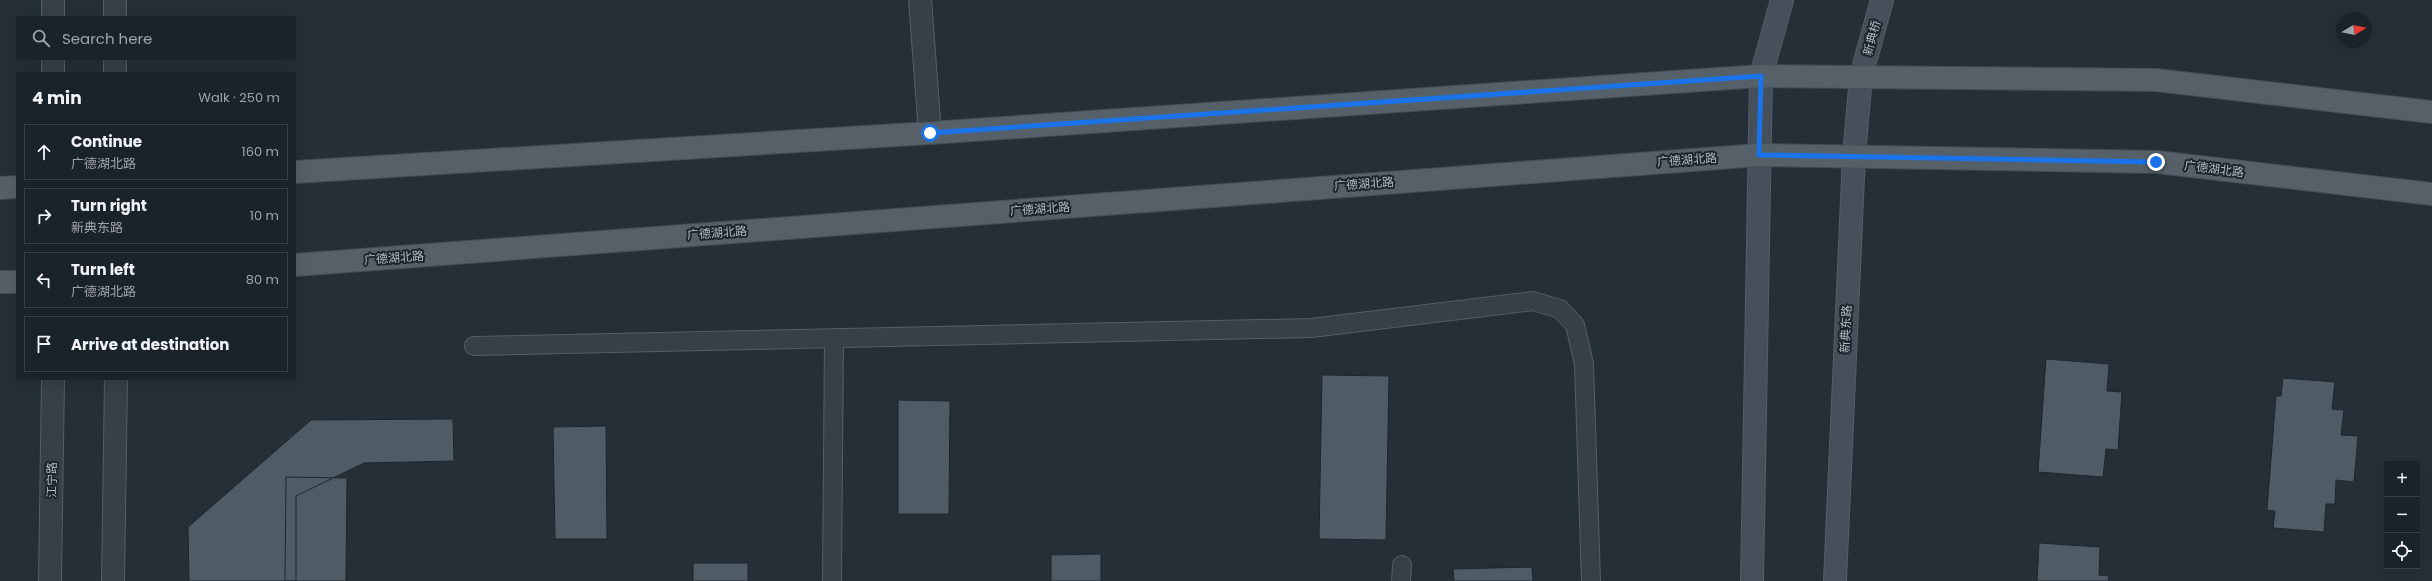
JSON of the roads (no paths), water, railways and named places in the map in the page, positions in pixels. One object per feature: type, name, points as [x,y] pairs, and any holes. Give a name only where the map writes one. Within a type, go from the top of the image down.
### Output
[{"type":"main road","points":[[1752,581],[1761,76],[1782,0]]},
{"type":"main road","name":"新典桥","points":[[1861,76],[1882,0]]},
{"type":"main road","points":[[296,172],[930,133],[1761,76],[2156,80],[2432,112]]},
{"type":"main road","name":"新典东路","points":[[1834,581],[1854,155],[1861,76]]},
{"type":"main road","name":"广德湖北路","points":[[296,265],[1759,155],[1854,155],[2156,162],[2432,194]]},
{"type":"main road","points":[[0,188],[16,187]]},
{"type":"main road","points":[[0,282],[16,282]]},
{"type":"street","points":[[53,0],[53,16]]},
{"type":"street","points":[[115,0],[115,16]]},
{"type":"street","points":[[920,0],[930,133]]},
{"type":"street","points":[[53,60],[53,72]]},
{"type":"street","points":[[115,60],[115,72]]},
{"type":"street","name":"江宁路","points":[[50,581],[53,380]]},
{"type":"street","points":[[113,581],[116,380]]},
{"type":"lane","points":[[474,346],[1311,328],[1533,301],[1560,308],[1575,326],[1584,364],[1591,581]]},
{"type":"lane","points":[[832,581],[834,338]]}]
